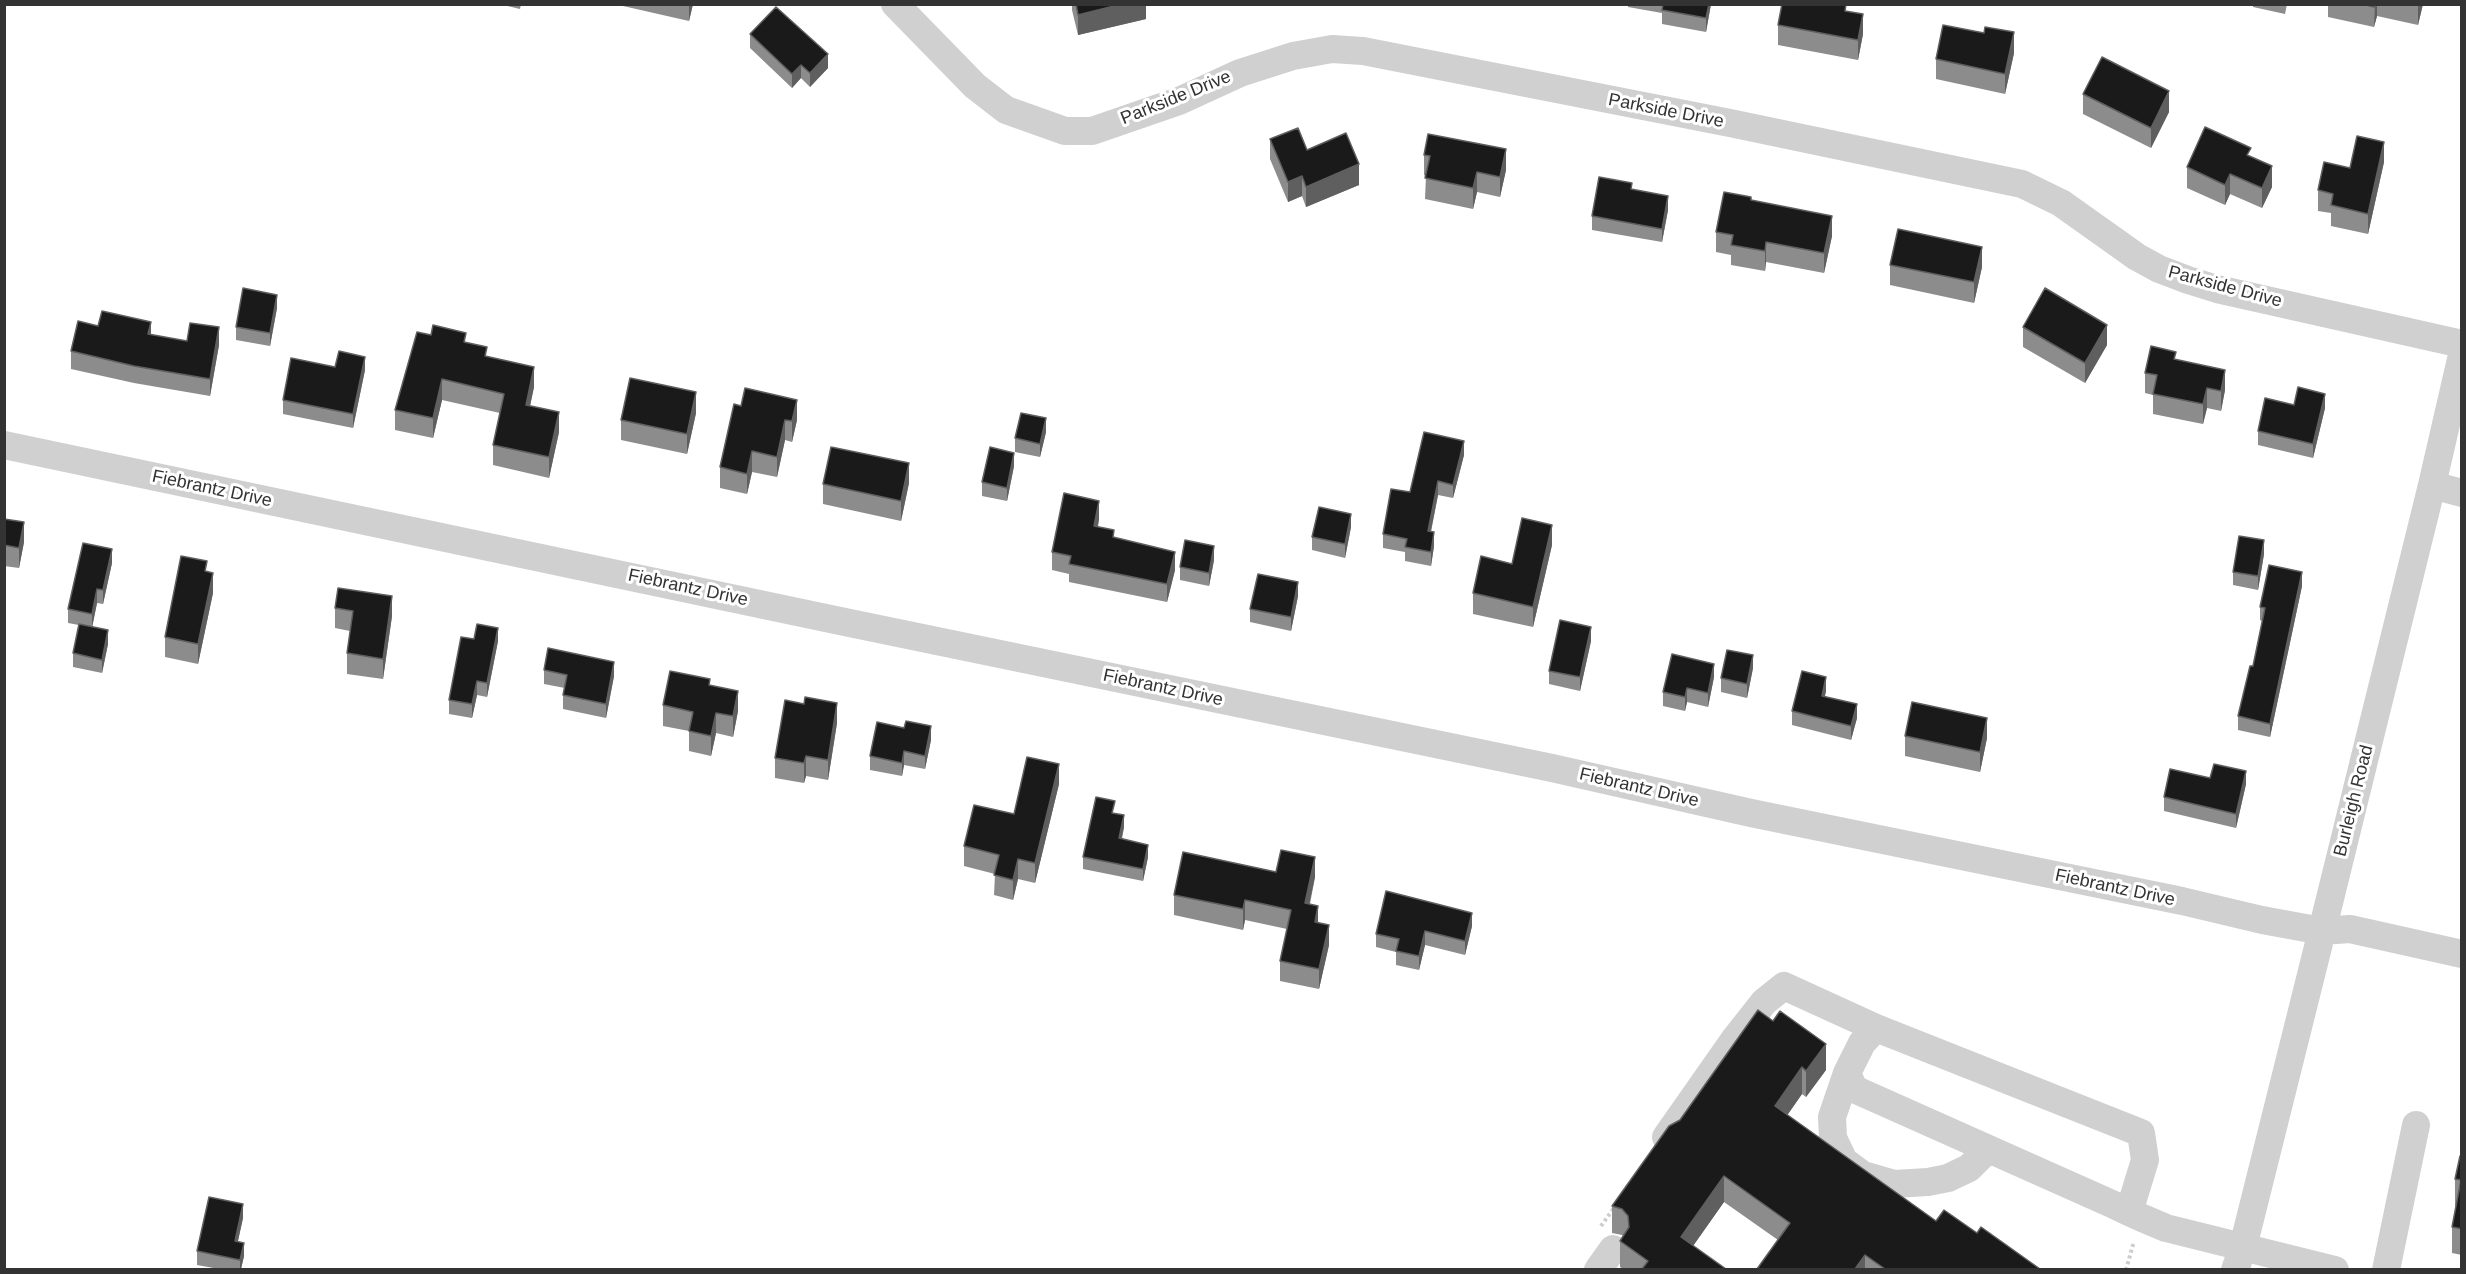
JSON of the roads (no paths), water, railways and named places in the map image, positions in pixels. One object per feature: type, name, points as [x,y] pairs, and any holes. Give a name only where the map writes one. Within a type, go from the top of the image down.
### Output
[{"type":"street","name":"Parkside Drive","points":[[895,4],[975,86],[1006,110],[1065,131],[1092,131],[1179,101],[1240,73],[1293,56],[1332,49],[1363,51],[1731,123],[2022,184],[2061,203],[2137,257],[2188,280],[2217,289],[2462,344]]},
{"type":"street","name":"Burleigh Road","points":[[2241,1262],[2433,485],[2462,355]]},
{"type":"street","name":"Fiebrantz Drive","points":[[4,445],[2322,931],[2350,929],[2462,954]]},
{"type":"street","points":[[2433,485],[2462,493]]},
{"type":"street","points":[[1666,1137],[1734,1040],[1764,1002],[1784,986],[1876,1028],[2141,1133],[2145,1160],[2129,1212]]},
{"type":"street","points":[[1876,1028],[1862,1043],[1847,1073],[1832,1117],[1833,1138],[1844,1161],[1863,1175],[1880,1182],[1894,1184],[1928,1182],[1948,1178],[1969,1168],[1988,1149]]},
{"type":"street","points":[[1847,1073],[1854,1089],[2241,1262],[2335,1269]]},
{"type":"street","points":[[2386,1269],[2416,1125]]}]
